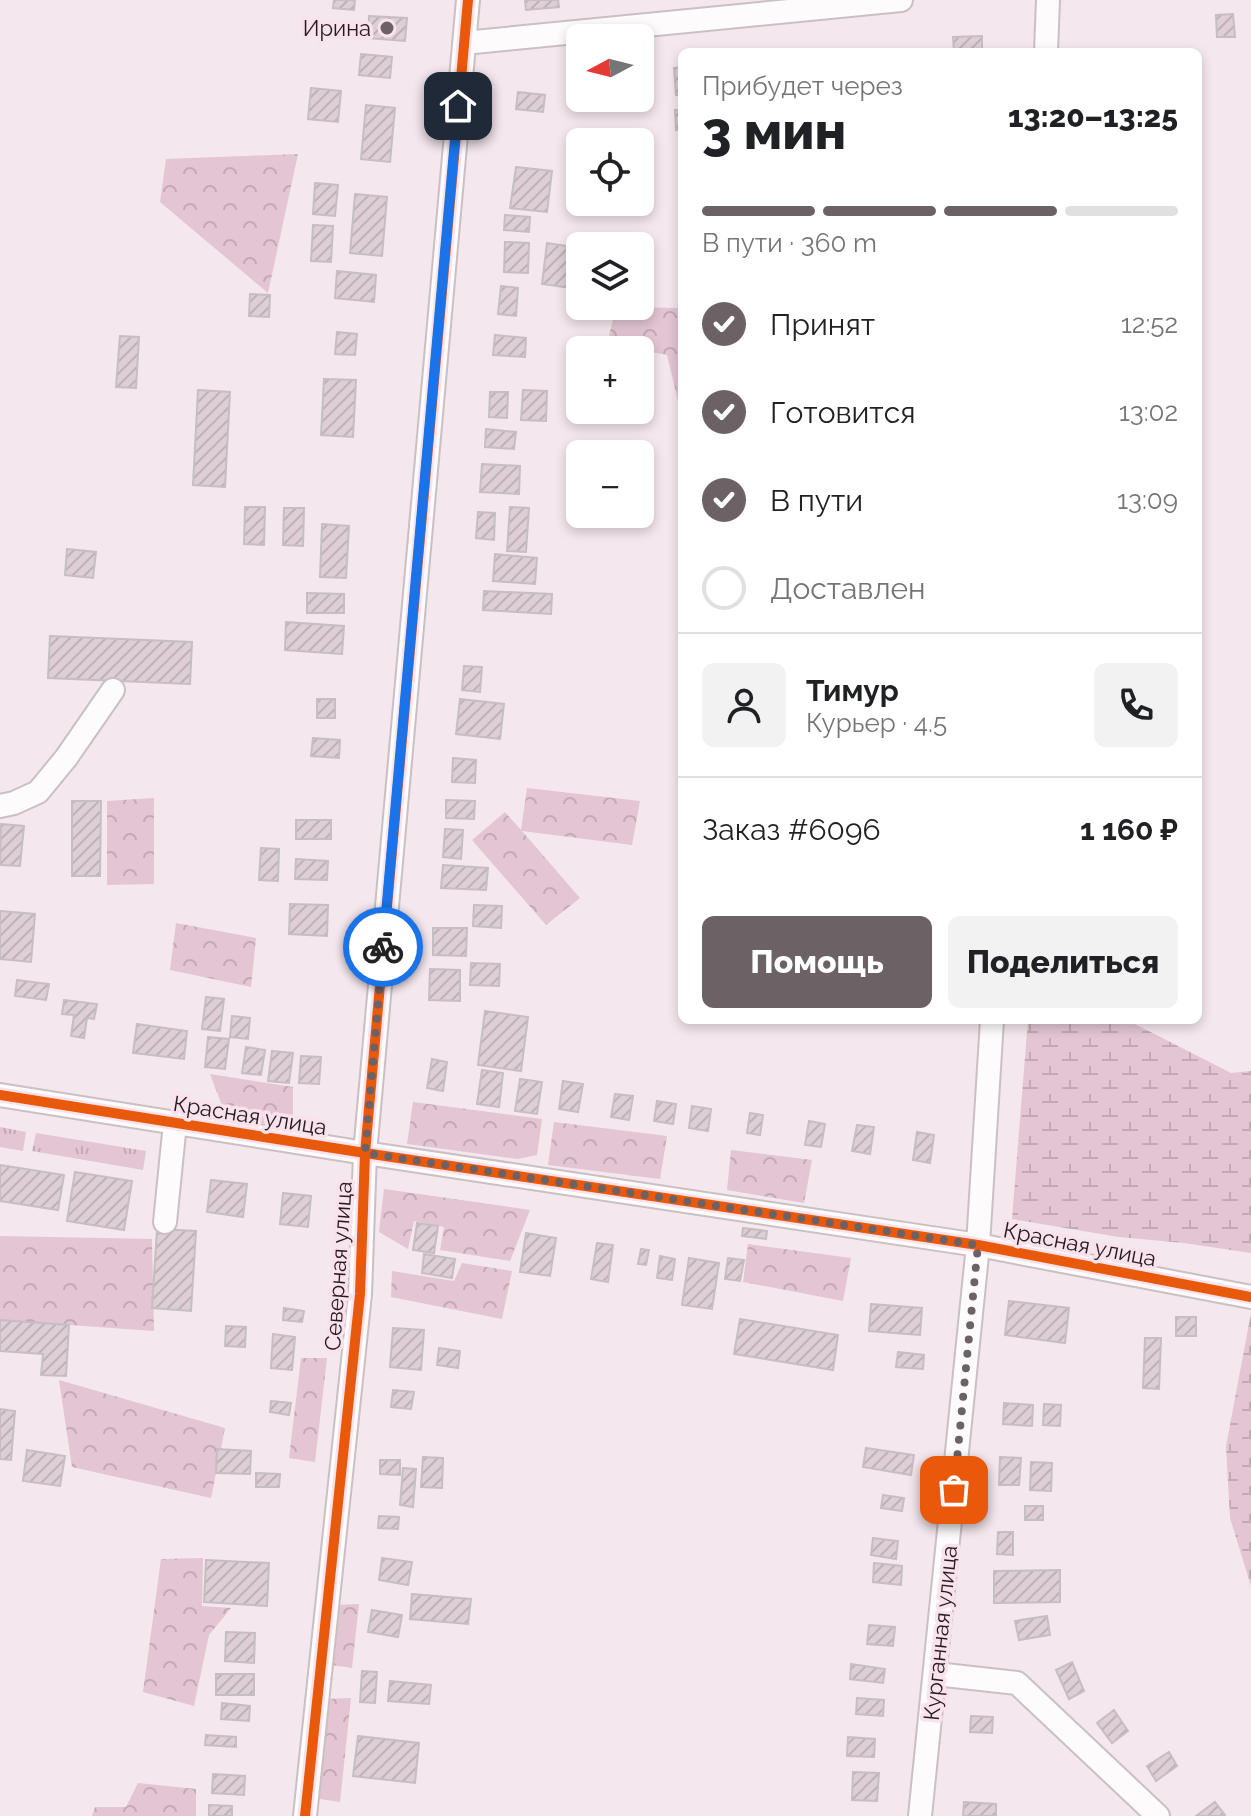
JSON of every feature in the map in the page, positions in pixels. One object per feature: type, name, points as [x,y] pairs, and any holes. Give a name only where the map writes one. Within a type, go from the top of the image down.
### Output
[{"type":"street","name":"Северная улица","points":[[305,1816],[360,1294],[365,1153],[468,0]]},
{"type":"street","points":[[464,43],[901,0]]},
{"type":"street","points":[[1046,48],[1048,0]]},
{"type":"street","points":[[0,806],[38,792],[66,758],[113,690]]},
{"type":"street","name":"Курганная улица","points":[[920,1816],[978,1245],[992,1024]]},
{"type":"street","name":"Красная улица","points":[[0,1095],[978,1245],[1251,1297]]},
{"type":"street","points":[[165,1222],[175,1123]]},
{"type":"street","points":[[936,1674],[1017,1683],[1158,1816]]},
{"type":"green space","points":[[298,154],[268,293],[160,202],[166,159]]},
{"type":"green space","points":[[654,308],[678,308],[678,400],[667,355],[654,353],[654,336],[609,336],[613,320],[654,320]]},
{"type":"green space","points":[[527,788],[640,801],[632,845],[522,831],[580,898],[546,925],[472,840],[505,812],[521,830]]},
{"type":"green space","points":[[154,798],[154,884],[107,885],[107,801]]},
{"type":"green space","points":[[176,923],[256,938],[251,987],[170,970]]},
{"type":"green space","points":[[1028,1024],[1135,1024],[1231,1073],[1251,1071],[1251,1253],[1119,1237],[1012,1219]]},
{"type":"green space","points":[[210,1074],[293,1087],[293,1129],[226,1116]]},
{"type":"green space","points":[[413,1102],[542,1119],[537,1155],[518,1159],[407,1144]]},
{"type":"green space","points":[[554,1122],[667,1136],[660,1179],[548,1165]]},
{"type":"green space","points":[[0,1127],[26,1132],[23,1151],[0,1147]]},
{"type":"green space","points":[[36,1133],[146,1151],[143,1170],[32,1151]]},
{"type":"green space","points":[[731,1150],[812,1160],[804,1203],[727,1190]]},
{"type":"green space","points":[[384,1189],[530,1210],[510,1261],[440,1250],[444,1227],[414,1221],[408,1249],[379,1232]]},
{"type":"green space","points":[[0,1236],[152,1239],[154,1331],[0,1320]]},
{"type":"green space","points":[[748,1244],[851,1258],[843,1301],[743,1282]]},
{"type":"green space","points":[[462,1263],[512,1271],[502,1319],[391,1297],[392,1271],[454,1281]]},
{"type":"green space","points":[[1251,1313],[1251,1586],[1230,1518],[1226,1446]]},
{"type":"green space","points":[[301,1358],[327,1358],[315,1462],[289,1458]]},
{"type":"green space","points":[[59,1380],[225,1428],[211,1498],[72,1467]]},
{"type":"green space","points":[[203,1558],[202,1606],[231,1608],[209,1635],[194,1706],[143,1692],[161,1559]]},
{"type":"green space","points":[[359,1604],[352,1668],[326,1664],[333,1605]]},
{"type":"green space","points":[[351,1698],[340,1802],[314,1798],[325,1699]]},
{"type":"green space","points":[[138,1783],[196,1789],[196,1816],[92,1816],[95,1807],[126,1807]]},
{"type":"building","points":[[334,0],[355,0],[354,10],[333,8]]},
{"type":"building","points":[[525,0],[558,0],[559,7],[526,10]]},
{"type":"building","points":[[1233,14],[1235,37],[1217,37],[1216,15]]},
{"type":"building","name":"Ирина","points":[[369,16],[407,18],[405,41],[368,38]]},
{"type":"building","points":[[982,36],[982,48],[954,48],[953,37]]},
{"type":"building","points":[[361,54],[392,57],[390,78],[359,75]]},
{"type":"building","points":[[674,68],[678,68],[676,95]]},
{"type":"building","points":[[311,88],[341,91],[338,122],[308,119]]},
{"type":"building","points":[[518,92],[545,95],[543,112],[516,109]]},
{"type":"building","points":[[366,105],[395,108],[390,162],[361,159]]},
{"type":"building","points":[[675,110],[678,110],[678,130]]},
{"type":"building","points":[[516,167],[552,171],[547,212],[510,208]]},
{"type":"building","points":[[315,183],[338,185],[335,216],[313,214]]},
{"type":"building","points":[[355,194],[387,197],[382,256],[350,253]]},
{"type":"building","points":[[505,215],[530,217],[529,232],[504,230]]},
{"type":"building","points":[[313,225],[333,226],[331,262],[311,261]]},
{"type":"building","points":[[505,242],[529,243],[528,273],[504,272]]},
{"type":"building","points":[[547,243],[566,246],[566,287],[542,284]]},
{"type":"building","points":[[337,271],[376,275],[374,302],[335,298]]},
{"type":"building","points":[[501,286],[518,288],[516,316],[498,314]]},
{"type":"building","points":[[250,294],[270,295],[269,317],[249,316]]},
{"type":"building","points":[[337,332],[357,334],[355,355],[335,354]]},
{"type":"building","points":[[495,335],[526,338],[525,357],[493,355]]},
{"type":"building","points":[[120,336],[139,337],[136,388],[116,387]]},
{"type":"building","points":[[324,379],[356,380],[353,437],[321,435]]},
{"type":"building","points":[[198,390],[230,392],[225,487],[193,485]]},
{"type":"building","points":[[523,390],[547,391],[546,421],[521,420]]},
{"type":"building","points":[[490,392],[508,392],[507,418],[489,417]]},
{"type":"building","points":[[486,429],[516,432],[514,449],[485,447]]},
{"type":"building","points":[[482,464],[520,466],[519,494],[480,492]]},
{"type":"building","points":[[245,507],[265,507],[264,545],[244,544]]},
{"type":"building","points":[[510,507],[529,508],[526,552],[507,551]]},
{"type":"building","points":[[284,508],[304,508],[303,546],[283,545]]},
{"type":"building","points":[[478,512],[495,513],[494,540],[476,538]]},
{"type":"building","points":[[322,524],[349,526],[346,578],[320,577]]},
{"type":"building","points":[[67,549],[96,552],[93,578],[65,575]]},
{"type":"building","points":[[495,554],[537,558],[535,584],[493,581]]},
{"type":"building","points":[[484,591],[552,594],[551,614],[483,610]]},
{"type":"building","points":[[307,593],[344,594],[344,613],[307,613]]},
{"type":"building","points":[[286,622],[344,626],[342,654],[285,650]]},
{"type":"building","points":[[50,636],[192,642],[190,684],[48,678]]},
{"type":"building","points":[[464,666],[482,667],[480,692],[462,690]]},
{"type":"building","points":[[317,699],[335,699],[335,718],[317,718]]},
{"type":"building","points":[[460,699],[504,704],[500,739],[456,734]]},
{"type":"building","points":[[313,738],[340,740],[339,758],[311,756]]},
{"type":"building","points":[[453,758],[476,760],[475,783],[452,782]]},
{"type":"building","points":[[446,800],[475,801],[474,819],[446,818]]},
{"type":"building","points":[[72,801],[101,801],[100,876],[72,876]]},
{"type":"building","points":[[296,820],[331,820],[331,839],[296,839]]},
{"type":"building","points":[[1,824],[24,826],[20,866],[0,865]]},
{"type":"building","points":[[445,829],[463,830],[461,859],[443,857]]},
{"type":"building","points":[[261,848],[279,849],[278,881],[259,880]]},
{"type":"building","points":[[296,859],[328,861],[327,880],[295,879]]},
{"type":"building","points":[[443,865],[488,868],[486,890],[441,888]]},
{"type":"building","points":[[290,904],[328,905],[327,936],[289,934]]},
{"type":"building","points":[[474,905],[502,906],[501,928],[473,926]]},
{"type":"building","points":[[0,911],[35,914],[31,962],[0,959]]},
{"type":"building","points":[[433,928],[467,928],[466,956],[433,955]]},
{"type":"building","points":[[471,963],[500,964],[499,986],[470,985]]},
{"type":"building","points":[[430,969],[460,970],[460,1001],[429,1000]]},
{"type":"building","points":[[17,980],[49,984],[46,1000],[15,996]]},
{"type":"building","points":[[206,997],[224,999],[220,1031],[202,1029]]},
{"type":"building","points":[[64,1000],[97,1004],[94,1019],[87,1018],[84,1038],[71,1036],[74,1015],[62,1014]]},
{"type":"building","points":[[485,1011],[528,1017],[521,1071],[478,1065]]},
{"type":"building","points":[[232,1016],[250,1018],[248,1039],[230,1037]]},
{"type":"building","points":[[137,1024],[187,1031],[184,1059],[133,1053]]},
{"type":"building","points":[[208,1037],[229,1039],[225,1069],[205,1067]]},
{"type":"building","points":[[246,1047],[265,1050],[261,1075],[242,1073]]},
{"type":"building","points":[[272,1051],[293,1053],[289,1083],[268,1081]]},
{"type":"building","points":[[301,1056],[321,1057],[319,1084],[299,1083]]},
{"type":"building","points":[[432,1059],[447,1062],[443,1091],[427,1088]]},
{"type":"building","points":[[482,1070],[503,1073],[499,1107],[477,1104]]},
{"type":"building","points":[[520,1079],[542,1082],[537,1114],[515,1111]]},
{"type":"building","points":[[563,1081],[583,1084],[578,1112],[559,1109]]},
{"type":"building","points":[[615,1094],[633,1096],[629,1120],[611,1117]]},
{"type":"building","points":[[657,1101],[676,1104],[673,1124],[654,1121]]},
{"type":"building","points":[[692,1106],[711,1109],[708,1131],[689,1128]]},
{"type":"building","points":[[750,1113],[763,1115],[760,1135],[747,1133]]},
{"type":"building","points":[[809,1121],[825,1124],[821,1147],[805,1145]]},
{"type":"building","points":[[857,1125],[874,1127],[870,1154],[852,1151]]},
{"type":"building","points":[[917,1132],[934,1135],[930,1163],[913,1160]]},
{"type":"building","points":[[0,1165],[64,1175],[58,1210],[0,1201]]},
{"type":"building","points":[[75,1172],[132,1181],[124,1230],[67,1221]]},
{"type":"building","points":[[211,1180],[247,1184],[243,1217],[207,1212]]},
{"type":"building","points":[[283,1193],[311,1196],[308,1227],[280,1224]]},
{"type":"building","points":[[417,1223],[438,1226],[434,1253],[413,1250]]},
{"type":"building","points":[[743,1228],[767,1231],[766,1239],[742,1236]]},
{"type":"building","points":[[157,1229],[196,1231],[191,1311],[152,1308]]},
{"type":"building","points":[[526,1233],[556,1238],[550,1276],[520,1272]]},
{"type":"building","points":[[597,1243],[613,1245],[608,1282],[591,1279]]},
{"type":"building","points":[[641,1249],[649,1250],[646,1265],[638,1264]]},
{"type":"building","points":[[424,1254],[455,1259],[452,1278],[422,1273]]},
{"type":"building","points":[[660,1256],[675,1259],[672,1280],[657,1278]]},
{"type":"building","points":[[689,1258],[719,1263],[712,1309],[682,1305]]},
{"type":"building","points":[[728,1258],[744,1260],[740,1281],[725,1279]]},
{"type":"building","points":[[1009,1301],[1069,1308],[1065,1343],[1005,1335]]},
{"type":"building","points":[[871,1304],[922,1308],[920,1335],[869,1331]]},
{"type":"building","points":[[284,1308],[304,1311],[302,1322],[283,1320]]},
{"type":"building","points":[[1176,1317],[1196,1317],[1196,1336],[1176,1336]]},
{"type":"building","points":[[740,1319],[838,1335],[833,1370],[734,1354]]},
{"type":"building","points":[[0,1320],[69,1325],[66,1376],[41,1375],[43,1354],[0,1351]]},
{"type":"building","points":[[226,1326],[246,1327],[245,1347],[225,1346]]},
{"type":"building","points":[[393,1328],[424,1330],[421,1370],[390,1367]]},
{"type":"building","points":[[273,1334],[295,1337],[292,1370],[271,1368]]},
{"type":"building","points":[[1145,1338],[1161,1338],[1159,1389],[1143,1388]]},
{"type":"building","points":[[439,1348],[460,1351],[458,1368],[437,1365]]},
{"type":"building","points":[[898,1352],[924,1355],[923,1369],[896,1367]]},
{"type":"building","points":[[393,1390],[414,1392],[411,1409],[391,1407]]},
{"type":"building","points":[[271,1401],[291,1403],[289,1415],[270,1412]]},
{"type":"building","points":[[1004,1403],[1033,1405],[1032,1426],[1003,1424]]},
{"type":"building","points":[[1044,1404],[1061,1405],[1060,1426],[1043,1425]]},
{"type":"building","points":[[0,1409],[15,1411],[11,1460],[0,1459]]},
{"type":"building","points":[[866,1448],[914,1455],[911,1475],[863,1467]]},
{"type":"building","points":[[217,1449],[251,1451],[250,1474],[216,1473]]},
{"type":"building","points":[[27,1450],[65,1456],[60,1486],[23,1481]]},
{"type":"building","points":[[423,1457],[443,1458],[442,1488],[421,1487]]},
{"type":"building","points":[[1000,1457],[1021,1458],[1019,1485],[999,1485]]},
{"type":"building","points":[[380,1460],[400,1460],[400,1475],[380,1474]]},
{"type":"building","points":[[1031,1462],[1052,1463],[1051,1491],[1030,1490]]},
{"type":"building","points":[[403,1468],[416,1469],[413,1507],[400,1505]]},
{"type":"building","points":[[256,1473],[280,1474],[279,1487],[256,1487]]},
{"type":"building","points":[[883,1495],[904,1498],[902,1511],[881,1508]]},
{"type":"building","points":[[1025,1506],[1043,1506],[1043,1520],[1025,1520]]},
{"type":"building","points":[[379,1516],[399,1517],[398,1529],[378,1528]]},
{"type":"building","points":[[998,1532],[1013,1532],[1013,1555],[997,1554]]},
{"type":"building","points":[[873,1538],[898,1541],[896,1559],[871,1555]]},
{"type":"building","points":[[382,1558],[412,1562],[408,1585],[379,1580]]},
{"type":"building","points":[[206,1560],[269,1563],[267,1606],[204,1602]]},
{"type":"building","points":[[874,1563],[902,1566],[901,1585],[873,1582]]},
{"type":"building","points":[[1060,1570],[1060,1602],[994,1603],[994,1571]]},
{"type":"building","points":[[412,1594],[471,1599],[468,1624],[410,1619]]},
{"type":"building","points":[[372,1610],[402,1615],[398,1637],[368,1632]]},
{"type":"building","points":[[1047,1616],[1050,1635],[1019,1640],[1015,1621]]},
{"type":"building","points":[[869,1625],[895,1627],[893,1646],[867,1644]]},
{"type":"building","points":[[226,1632],[255,1633],[254,1663],[225,1661]]},
{"type":"building","points":[[1072,1662],[1084,1691],[1069,1699],[1056,1670]]},
{"type":"building","points":[[851,1664],[885,1669],[883,1683],[850,1679]]},
{"type":"building","points":[[362,1671],[377,1672],[375,1703],[360,1702]]},
{"type":"building","points":[[216,1674],[254,1674],[254,1695],[216,1695]]},
{"type":"building","points":[[390,1681],[431,1685],[429,1704],[388,1701]]},
{"type":"building","points":[[857,1698],[884,1700],[883,1716],[856,1714]]},
{"type":"building","points":[[222,1703],[250,1706],[249,1721],[221,1719]]},
{"type":"building","points":[[1114,1710],[1128,1731],[1112,1743],[1097,1723]]},
{"type":"building","points":[[971,1716],[993,1717],[992,1733],[970,1732]]},
{"type":"building","points":[[206,1735],[236,1737],[236,1747],[205,1745]]},
{"type":"building","points":[[358,1736],[419,1743],[415,1783],[353,1776]]},
{"type":"building","points":[[848,1737],[875,1739],[874,1757],[847,1756]]},
{"type":"building","points":[[1169,1752],[1177,1766],[1156,1781],[1147,1766]]},
{"type":"building","points":[[853,1772],[879,1773],[877,1801],[852,1800]]},
{"type":"building","points":[[213,1774],[245,1776],[244,1795],[212,1793]]},
{"type":"building","points":[[964,1802],[996,1804],[996,1816],[963,1816]]},
{"type":"building","points":[[1215,1802],[1225,1815],[1196,1816]]},
{"type":"building","points":[[209,1805],[232,1806],[232,1816],[209,1816]]},
{"type":"cycle path","points":[[305,1816],[360,1294],[365,1153],[468,0]]},
{"type":"cycle path","points":[[0,1095],[978,1245],[1251,1297]]},
{"type":"way so far","points":[[383,947],[365,1153],[978,1245],[954,1490]]},
{"type":"place","name":"Ирина","points":[[387,28]]},
{"type":"route","points":[[383,947],[458,106]]}]
